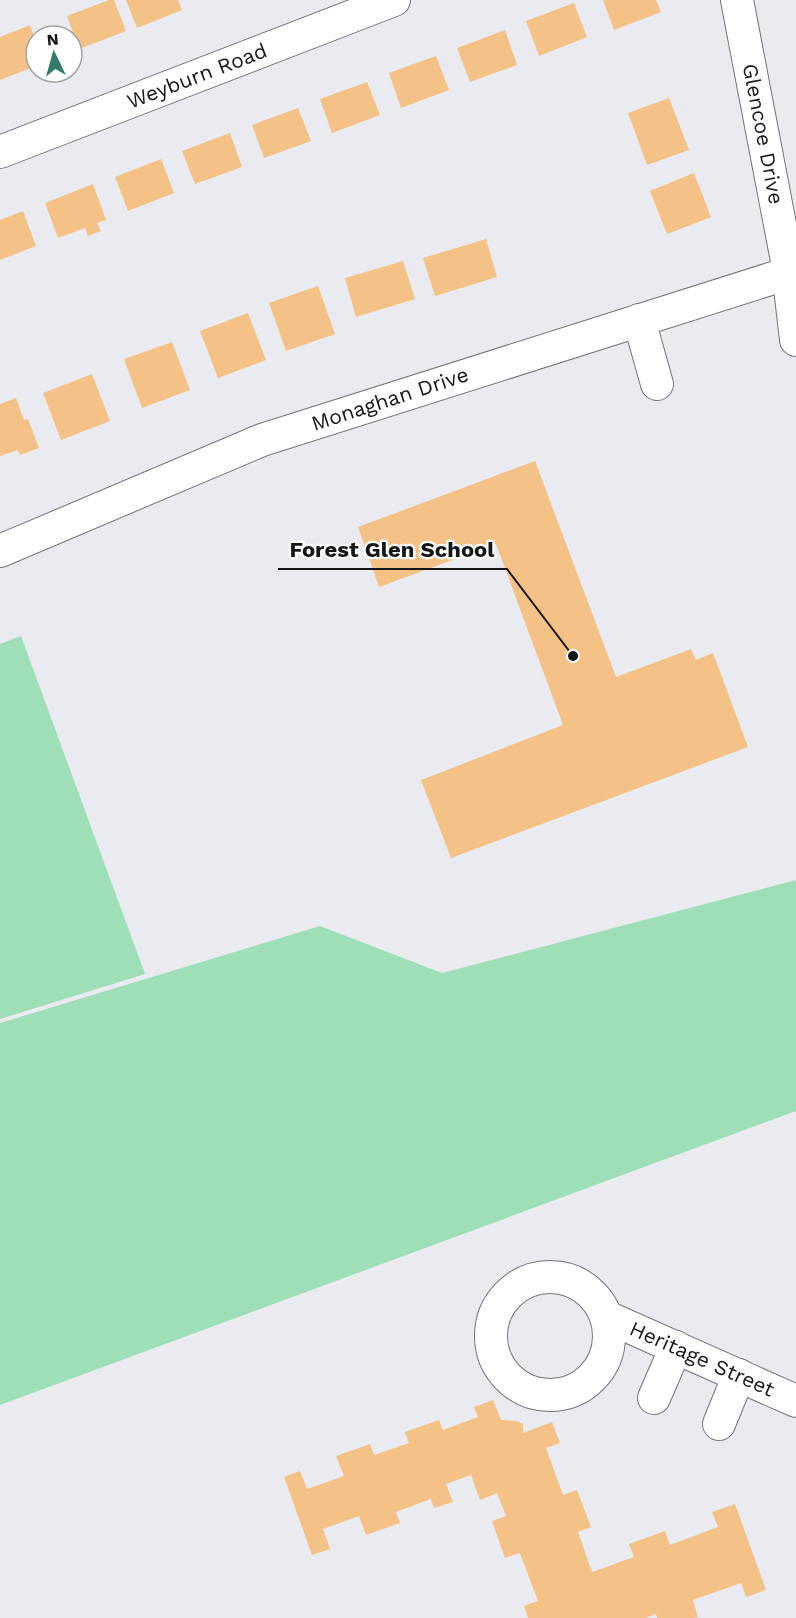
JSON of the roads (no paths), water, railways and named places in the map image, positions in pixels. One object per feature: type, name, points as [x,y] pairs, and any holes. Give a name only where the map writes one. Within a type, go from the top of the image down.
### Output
[{"type":"street","name":"Weyburn Road","points":[[0,152],[394,0]]},
{"type":"street","name":"Glencoe Drive","points":[[736,0],[789,273],[796,340]]},
{"type":"street","name":"Monaghan Drive","points":[[0,551],[262,440],[789,273]]},
{"type":"street","points":[[639,320],[657,384]]},
{"type":"street","name":"Heritage Street","points":[[607,1317],[796,1401]]},
{"type":"street","points":[[654,1398],[675,1347]]},
{"type":"street","points":[[719,1424],[739,1376]]},
{"type":"place","name":"Forest Glen School","points":[[573,656]]}]
